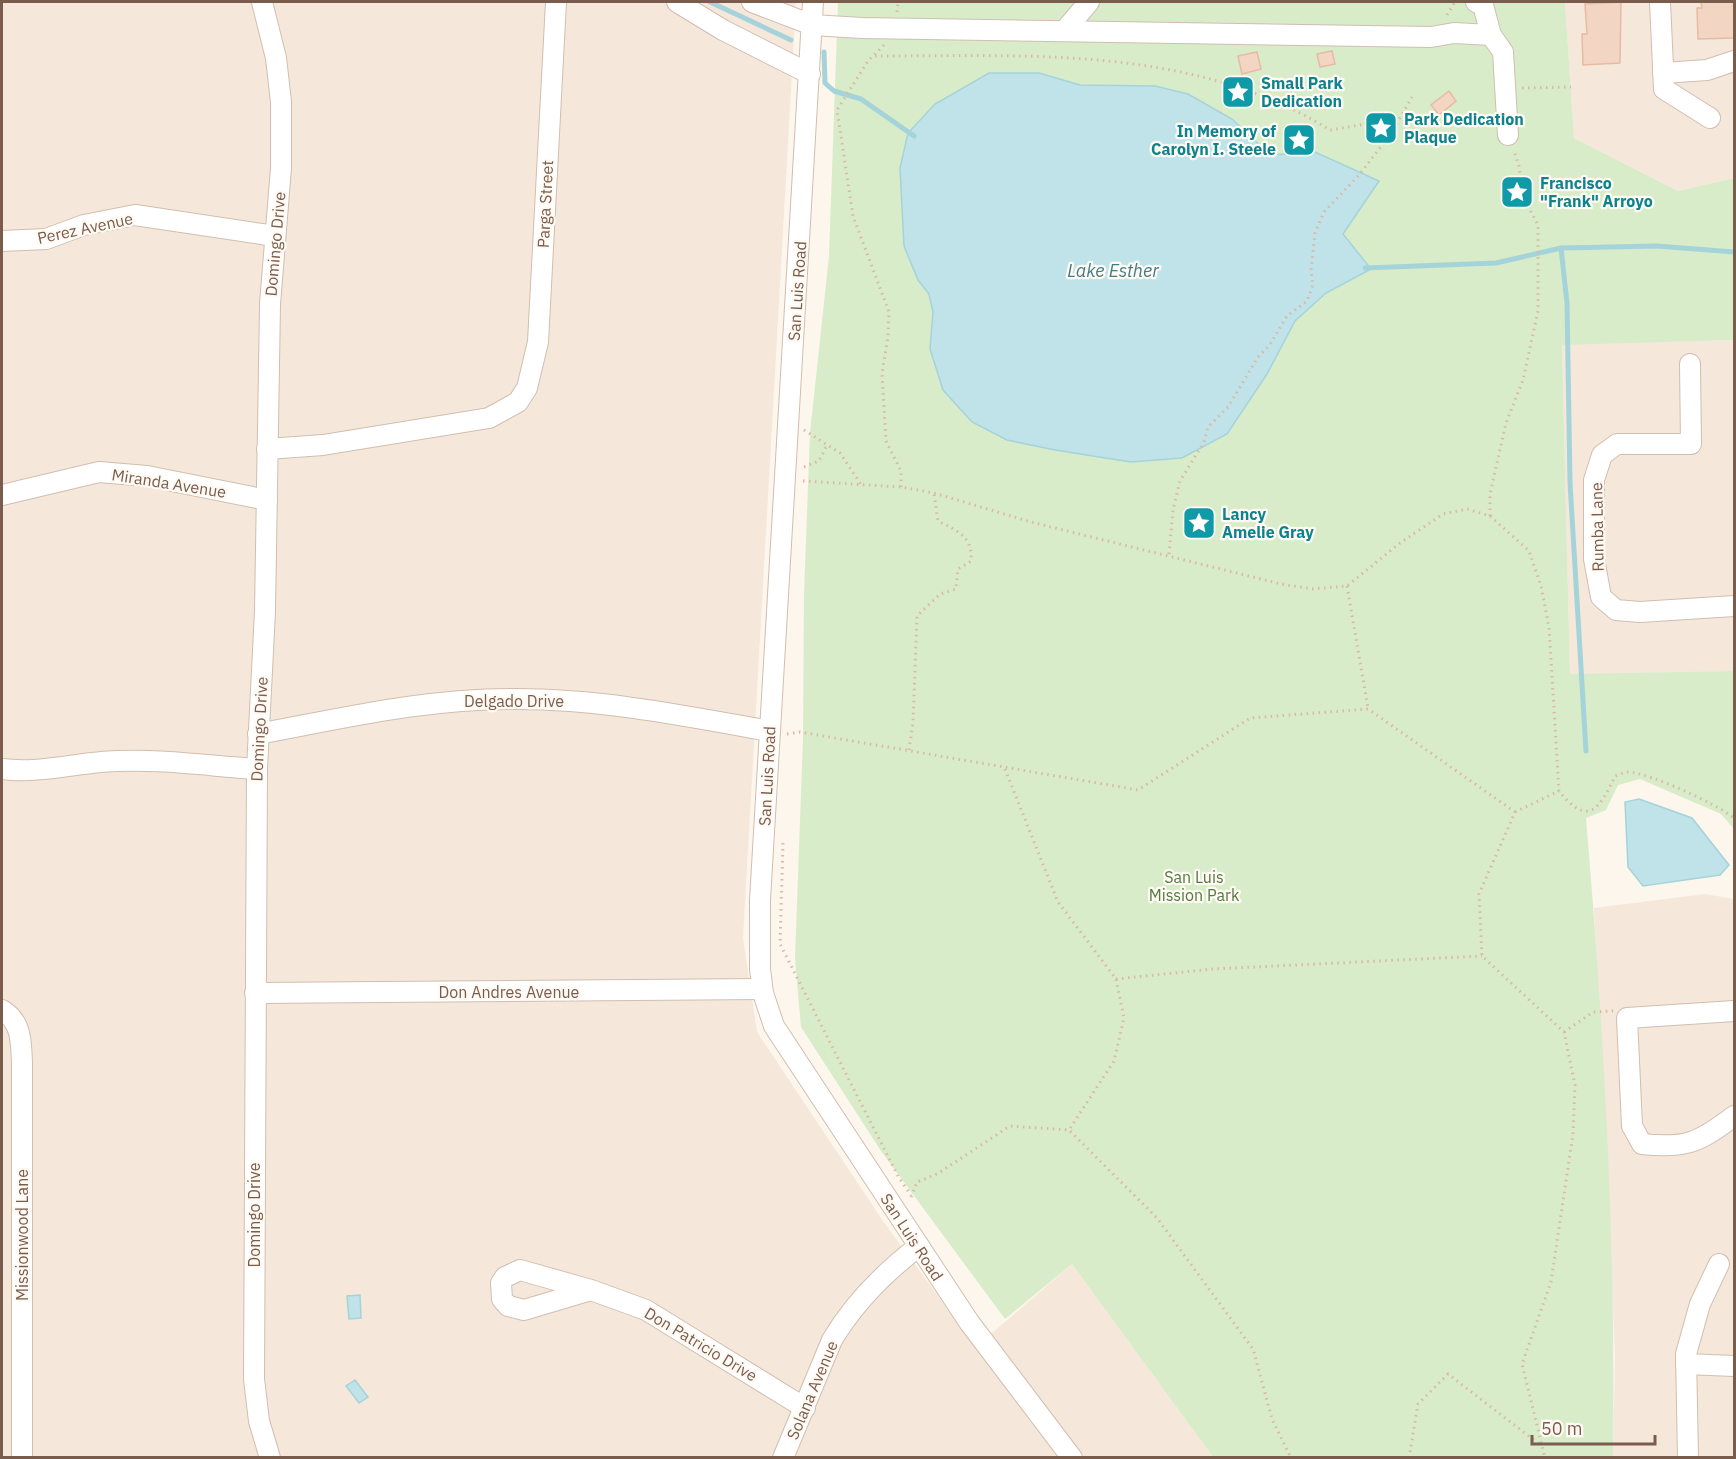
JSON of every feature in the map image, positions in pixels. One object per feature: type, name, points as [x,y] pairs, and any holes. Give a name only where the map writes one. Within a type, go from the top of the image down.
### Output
[{"type":"street","name":"Domingo Drive","points":[[262,2],[276,57],[281,102],[281,168],[270,304],[265,611],[257,769],[255,993],[254,1379],[259,1421],[270,1458]]},
{"type":"street","name":"Parga Street","points":[[267,449],[323,445],[489,418],[518,402],[527,388],[538,342],[556,2]]},
{"type":"street","points":[[677,2],[723,30],[810,74]]},
{"type":"street","points":[[752,2],[812,25],[887,29],[1066,29],[1419,37],[1454,33],[1491,35]]},
{"type":"street","name":"San Luis Road","points":[[813,2],[783,732],[760,900],[762,989],[774,1026],[969,1322],[1072,1458]]},
{"type":"street","points":[[1476,2],[1483,5],[1491,35],[1503,52],[1508,135]]},
{"type":"street","points":[[1660,2],[1664,89],[1710,118]]},
{"type":"street","points":[[1066,29],[1084,7],[1096,30]]},
{"type":"street","points":[[1663,73],[1707,70],[1734,61]]},
{"type":"street","name":"Perez Avenue","points":[[2,241],[46,239],[84,225],[135,215],[275,236]]},
{"type":"street","name":"Rumba Lane","points":[[1690,364],[1691,444],[1617,444],[1602,455],[1594,480],[1594,559],[1601,597],[1616,610],[1640,612],[1734,606]]},
{"type":"street","name":"Miranda Avenue","points":[[2,495],[99,472],[147,476],[267,500]]},
{"type":"street","name":"Delgado Drive","points":[[258,734],[409,706],[516,699],[630,707],[783,732]]},
{"type":"street","points":[[2,769],[21,771],[132,761],[257,769]]},
{"type":"street","name":"Don Andres Avenue","points":[[255,993],[762,989]]},
{"type":"street","points":[[1734,1011],[1627,1018],[1632,1126],[1642,1144],[1662,1146],[1701,1141],[1734,1116]]},
{"type":"street","name":"Missionwood Lane","points":[[6,1013],[21,1036],[22,1063],[22,1458]]},
{"type":"street","name":"Solana Avenue","points":[[783,1458],[832,1340],[841,1324],[862,1298],[919,1246]]},
{"type":"street","points":[[1688,1458],[1686,1364],[1689,1337],[1700,1304],[1719,1264]]},
{"type":"street","name":"Don Patricio Drive","points":[[591,1290],[646,1310],[805,1408]]},
{"type":"street","points":[[1686,1364],[1734,1366]]},
{"type":"path","points":[[901,487],[901,471],[886,441],[882,373],[888,338],[889,312],[853,216],[837,110],[868,61],[875,56],[1006,53],[1141,63],[1205,76],[1248,90],[1306,115],[1330,130],[1372,123],[1396,125]]},
{"type":"path","points":[[1505,88],[1571,87]]},
{"type":"path","points":[[1169,554],[1173,510],[1180,481],[1204,442],[1208,427],[1228,407],[1258,357],[1269,346],[1287,316],[1307,301],[1313,285],[1310,276],[1315,233],[1324,212],[1359,175],[1390,135],[1412,97]]},
{"type":"path","points":[[1490,516],[1490,494],[1506,423],[1523,380],[1538,311],[1538,225],[1524,199],[1520,166],[1508,135]]},
{"type":"path","points":[[802,439],[803,429],[840,453],[862,486]]},
{"type":"path","points":[[801,468],[819,461],[827,445]]},
{"type":"path","points":[[801,458],[800,481],[901,487],[934,493],[1031,522],[1169,554],[1281,584],[1312,589],[1347,586],[1400,543],[1443,514],[1467,509],[1490,516],[1529,551],[1541,586],[1549,627],[1559,791],[1572,807],[1585,812],[1602,804],[1615,776],[1628,772],[1675,787],[1725,810],[1734,818]]},
{"type":"path","points":[[909,750],[913,723],[917,616],[940,594],[956,588],[958,569],[971,561],[972,548],[964,534],[938,521],[934,493]]},
{"type":"path","points":[[1347,586],[1368,709]]},
{"type":"path","points":[[783,732],[800,732],[1138,790],[1250,718],[1368,709],[1515,812]]},
{"type":"path","points":[[1004,768],[1058,902],[1116,979],[1124,1018],[1114,1061],[1069,1130]]},
{"type":"path","points":[[1545,1458],[1522,1364],[1551,1282],[1573,1134],[1575,1085],[1564,1032],[1482,956],[1479,894],[1515,812],[1559,791]]},
{"type":"path","points":[[783,840],[780,944],[899,1178],[911,1196],[912,1206]]},
{"type":"path","points":[[1116,979],[1214,969],[1482,956]]},
{"type":"path","points":[[1564,1032],[1593,1012],[1612,1011],[1627,1018]]},
{"type":"path","points":[[911,1196],[917,1182],[937,1174],[1010,1126],[1069,1130],[1157,1218],[1253,1348],[1272,1419],[1291,1458]]},
{"type":"path","points":[[1409,1458],[1418,1404],[1448,1374],[1540,1445]]},
{"type":"shaded area","points":[[2,2],[796,2],[743,938],[757,1032],[885,1224],[976,1347],[1072,1264],[1213,1457],[2,1458]]},
{"type":"shaded area","points":[[1565,2],[1734,2],[1734,178],[1678,191],[1574,138]]},
{"type":"shaded area","points":[[1734,340],[1734,671],[1570,675],[1562,344]]},
{"type":"shaded area","points":[[1705,894],[1734,899],[1734,1457],[1613,1457],[1615,1353],[1594,908]]},
{"type":"green space","name":"San Luis Mission Park","points":[[838,2],[1565,2],[1574,138],[1678,191],[1734,178],[1734,340],[1562,345],[1570,674],[1734,671],[1734,829],[1721,814],[1640,779],[1618,785],[1606,810],[1586,818],[1598,977],[1611,1217],[1613,1457],[1213,1457],[1072,1264],[1005,1319],[881,1151],[801,1027],[795,959],[803,738],[804,594],[810,433],[829,256]]},
{"type":"water","name":"Lake Esther","points":[[989,73],[1039,73],[1080,85],[1155,86],[1188,94],[1232,119],[1270,155],[1315,152],[1379,181],[1343,234],[1371,269],[1326,293],[1295,321],[1267,374],[1227,434],[1182,458],[1131,462],[1007,440],[972,422],[943,390],[930,349],[933,312],[929,294],[918,280],[904,246],[900,168],[908,133],[935,104]]},
{"type":"water","points":[[1639,799],[1692,818],[1729,865],[1720,875],[1643,886],[1628,867],[1625,802]]},
{"type":"water","points":[[360,1295],[361,1318],[349,1319],[347,1296]]},
{"type":"water","points":[[355,1380],[368,1397],[359,1403],[346,1386]]},
{"type":"building","points":[[1621,2],[1620,63],[1583,65],[1582,34],[1587,34],[1585,4]]},
{"type":"building","points":[[1701,2],[1734,2],[1734,38],[1698,39],[1697,8],[1702,8]]},
{"type":"building","points":[[1332,51],[1335,64],[1320,67],[1317,54]]},
{"type":"building","points":[[1257,52],[1261,69],[1242,74],[1238,56]]},
{"type":"building","points":[[1449,91],[1456,101],[1439,115],[1431,105]]},
{"type":"waterway","points":[[710,2],[791,40]]},
{"type":"waterway","points":[[824,52],[825,83],[834,91],[861,99],[914,136]]},
{"type":"waterway","points":[[1365,268],[1496,263],[1561,248],[1657,246],[1734,252]]},
{"type":"waterway","points":[[1561,248],[1567,303],[1570,483],[1586,751]]},
{"type":"place","name":"Small Park Dedication","points":[[1238,92]]},
{"type":"place","name":"Park Dedication Plaque","points":[[1381,128]]},
{"type":"place","name":"In Memory of Carolyn I. Steele","points":[[1299,140]]},
{"type":"place","name":"Francisco \"Frank\" Arroyo","points":[[1517,192]]},
{"type":"place","name":"Lancy Amelie Gray","points":[[1199,523]]}]
